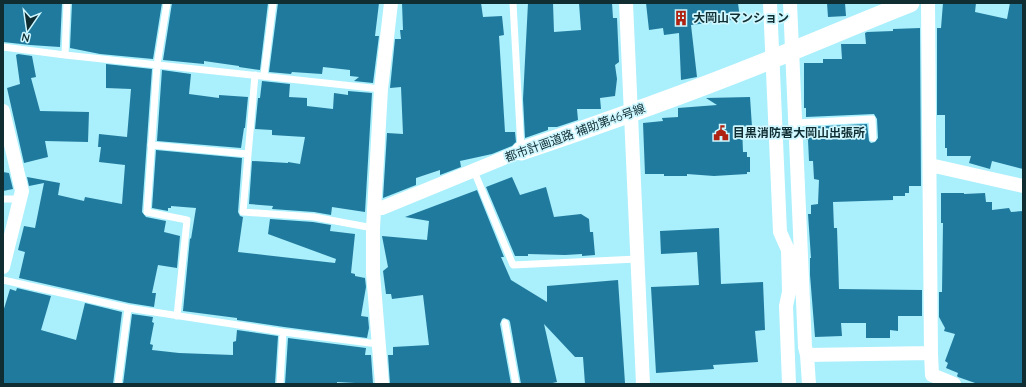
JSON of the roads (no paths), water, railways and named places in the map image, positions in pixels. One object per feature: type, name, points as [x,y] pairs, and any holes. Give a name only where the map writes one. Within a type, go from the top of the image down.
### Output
[{"type":"street","points":[[382,384],[373,273],[373,228],[382,89],[391,3]]},
{"type":"street","points":[[626,3],[630,114],[644,384]]},
{"type":"street","points":[[770,3],[795,123],[805,346],[809,384]]},
{"type":"street","points":[[789,384],[786,306],[789,292],[788,250],[780,232],[782,55],[790,3]]},
{"type":"street","name":"都市計画道路 補助第46号線","points":[[374,208],[382,208],[521,152],[630,114],[910,3]]},
{"type":"street","points":[[928,3],[932,375],[954,384]]},
{"type":"street","points":[[3,111],[6,135],[22,191],[3,267]]},
{"type":"street","points":[[930,165],[1023,186]]},
{"type":"street","points":[[807,355],[931,353]]},
{"type":"lane","points":[[65,55],[67,3]]},
{"type":"lane","points":[[166,3],[157,65],[147,212],[187,220],[177,316]]},
{"type":"lane","points":[[264,76],[274,3]]},
{"type":"lane","points":[[513,3],[521,152]]},
{"type":"lane","points":[[3,47],[382,89]]},
{"type":"lane","points":[[255,75],[243,212],[314,217],[373,228]]},
{"type":"lane","points":[[795,123],[872,119],[873,138]]},
{"type":"lane","points":[[151,145],[248,154]]},
{"type":"lane","points":[[474,171],[513,265],[637,260]]},
{"type":"lane","points":[[3,199],[20,198]]},
{"type":"lane","points":[[3,280],[128,308],[283,332],[378,344]]},
{"type":"lane","points":[[118,384],[128,308]]},
{"type":"lane","points":[[505,323],[516,384]]},
{"type":"lane","points":[[280,384],[283,332]]},
{"type":"place","name":"大岡山マンション","points":[[681,18]]},
{"type":"place","name":"目黒消防署大岡山出張所","points":[[721,133]]}]
